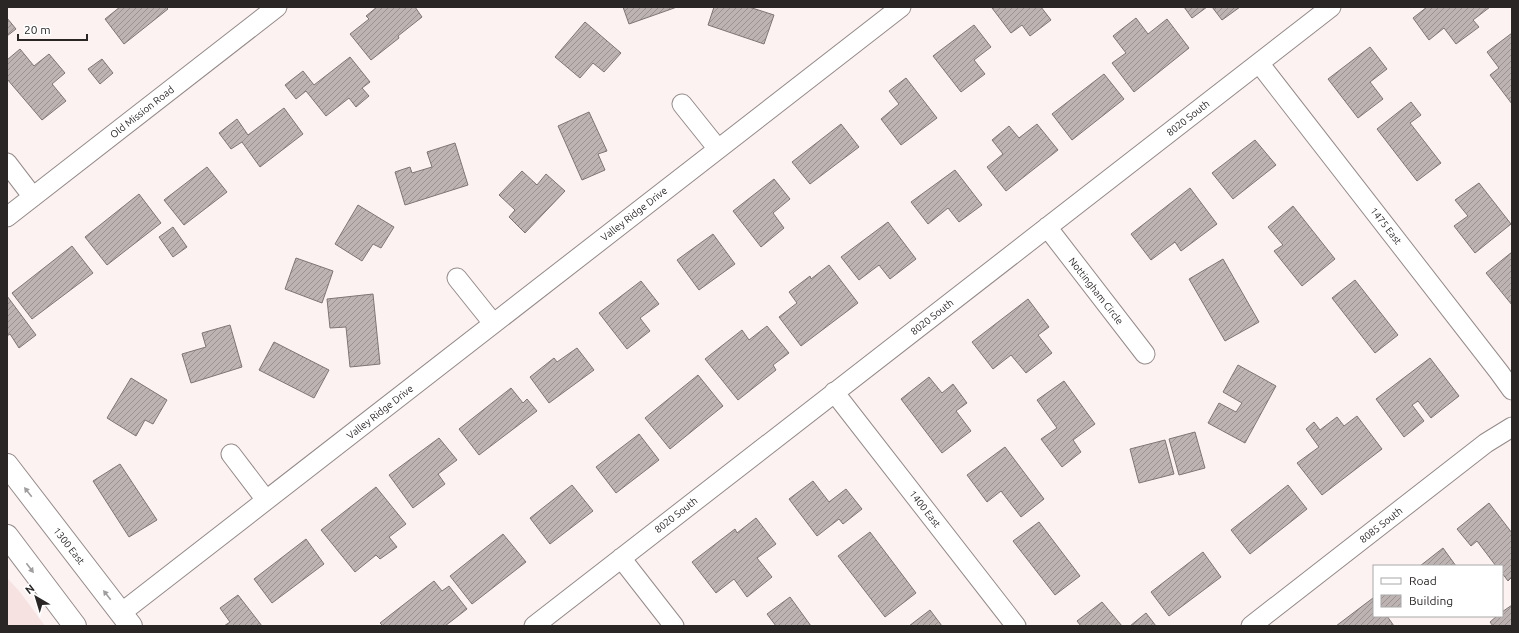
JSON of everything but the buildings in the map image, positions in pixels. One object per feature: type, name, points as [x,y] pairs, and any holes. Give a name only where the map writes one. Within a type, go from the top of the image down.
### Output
[{"type":"main road","name":"1300 East","points":[[7,465],[126,620]]},
{"type":"main road","points":[[7,536],[74,626]]},
{"type":"street","name":"Old Mission Road","points":[[7,217],[277,7]]},
{"type":"street","name":"Valley Ridge Drive","points":[[126,620],[266,500],[901,7]]},
{"type":"street","name":"8020 South","points":[[534,626],[1331,7]]},
{"type":"street","name":"1475 East","points":[[1259,62],[1512,390]]},
{"type":"street","points":[[682,104],[718,149]]},
{"type":"street","points":[[7,163],[33,196]]},
{"type":"street","name":"Nottingham Circle","points":[[1047,228],[1145,354]]},
{"type":"street","points":[[458,278],[493,324]]},
{"type":"street","name":"1400 East","points":[[834,392],[1016,626]]},
{"type":"street","name":"8085 South","points":[[1251,626],[1486,443],[1512,427]]},
{"type":"street","points":[[231,454],[266,500]]},
{"type":"street","points":[[621,558],[674,626]]},
{"type":"shaded area","points":[[7,578],[20,592],[45,626],[7,626]]}]
